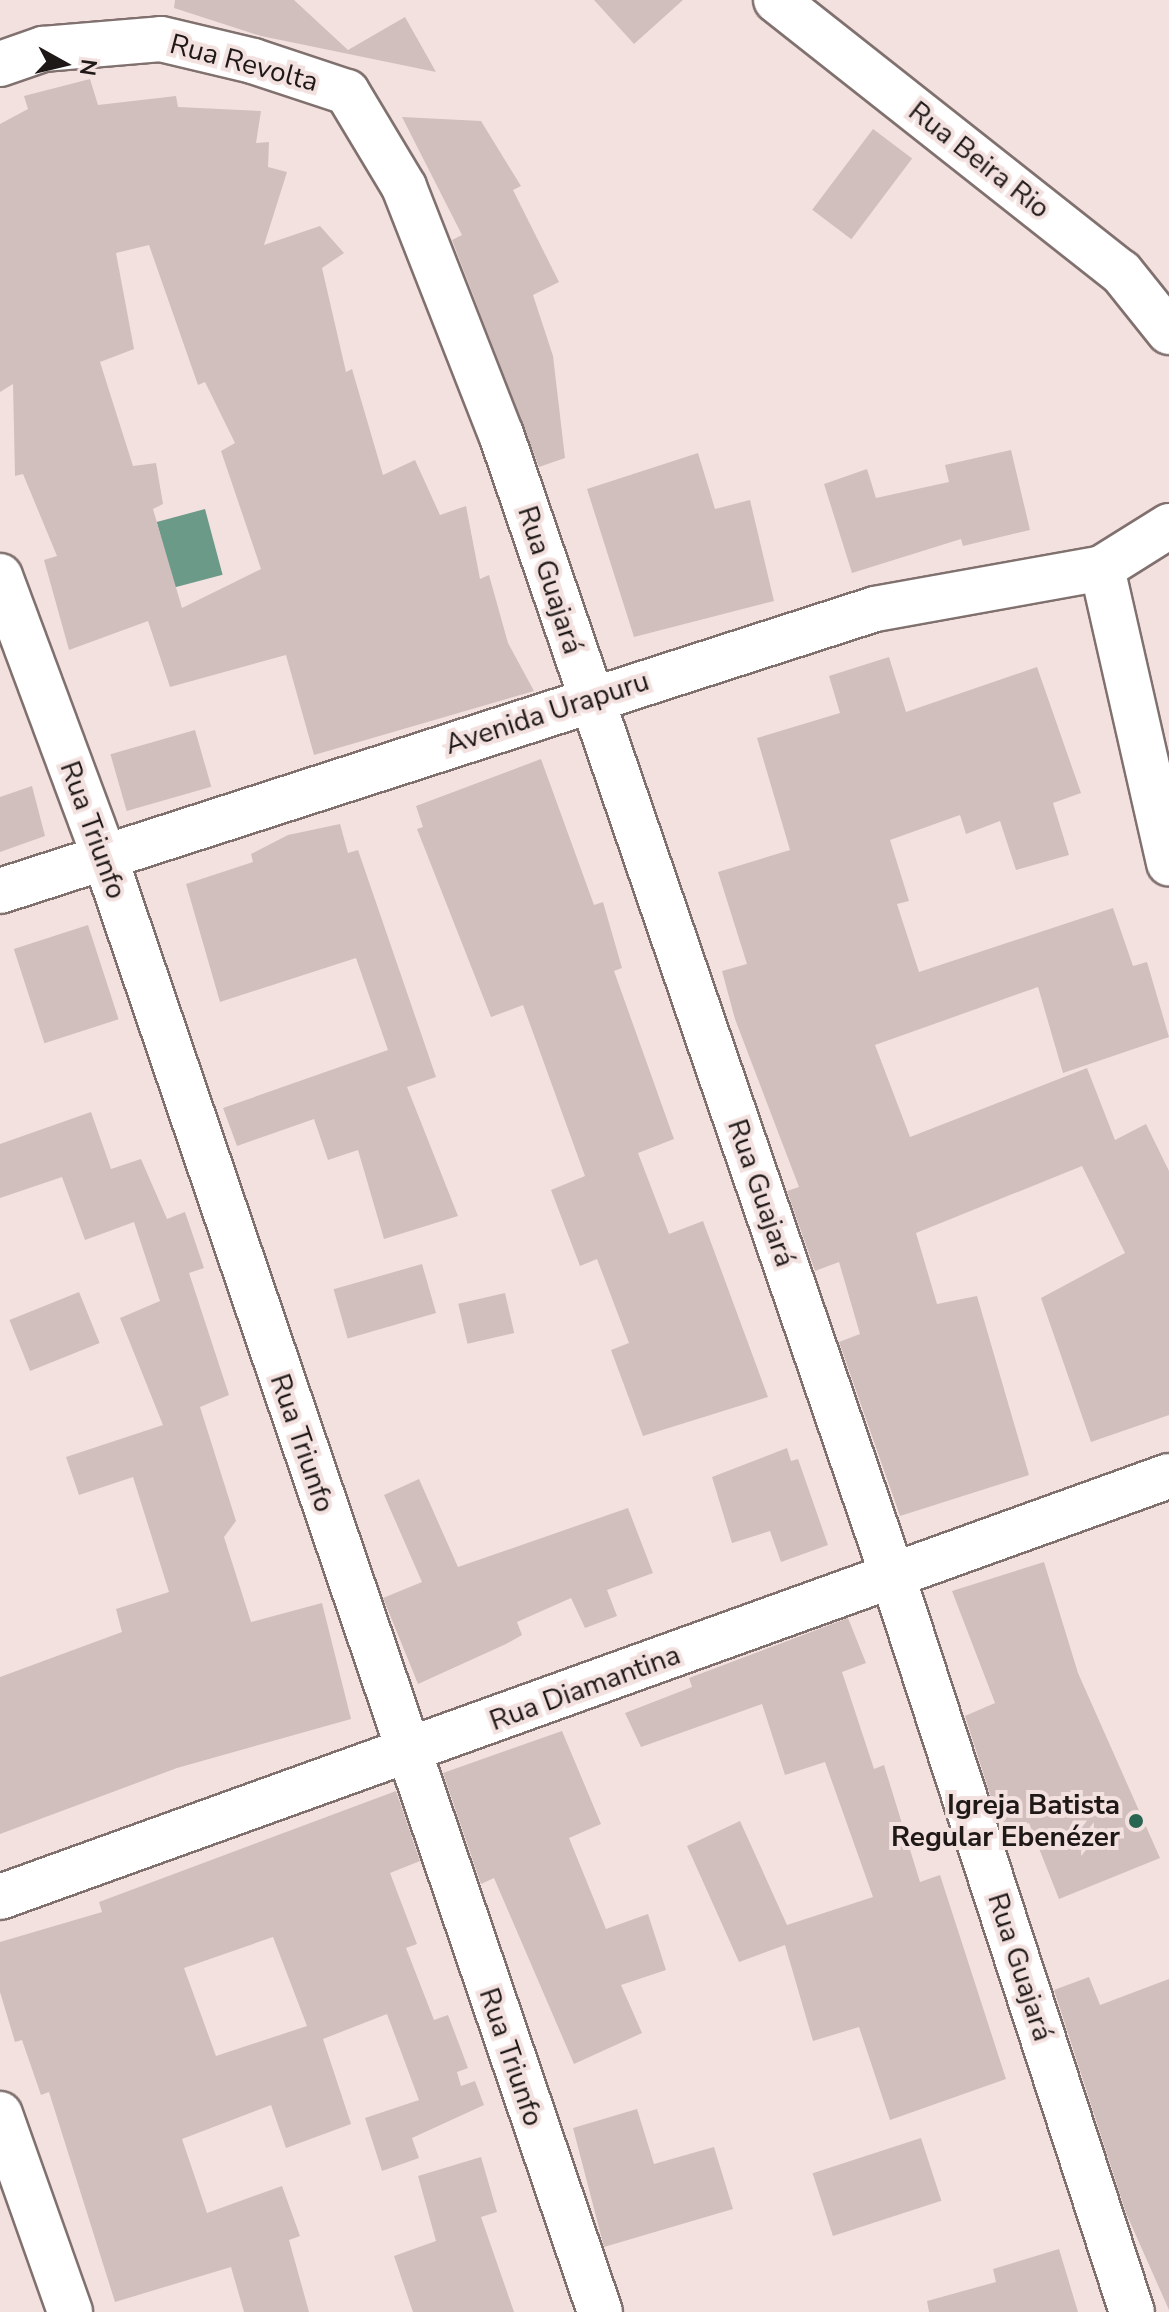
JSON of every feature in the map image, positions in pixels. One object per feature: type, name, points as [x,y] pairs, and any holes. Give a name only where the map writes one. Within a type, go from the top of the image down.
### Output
[{"type":"street","name":"Rua Beira Rio","points":[[776,0],[1121,272],[1169,332]]},
{"type":"street","name":"Rua Revolta","points":[[0,64],[43,49],[161,39],[347,92]]},
{"type":"street","name":"Rua Guajará","points":[[347,92],[404,187],[501,434],[892,1574],[1132,2312]]},
{"type":"street","points":[[1169,526],[1102,568],[1169,864]]},
{"type":"street","name":"Avenida Urapuru","points":[[0,891],[875,609],[1102,568]]},
{"type":"street","name":"Rua Triunfo","points":[[0,576],[105,858],[406,1754],[600,2312]]},
{"type":"street","name":"Rua Diamantina","points":[[0,1897],[406,1754],[892,1574],[1169,1476]]},
{"type":"street","points":[[0,2114],[70,2312]]},
{"type":"street","points":[[1151,2312],[1169,2306]]},
{"type":"shaded area","points":[[205,509],[223,575],[174,588],[157,522]]},
{"type":"building","points":[[175,0],[294,0],[348,50],[405,17],[436,72],[261,36],[174,8]]},
{"type":"building","points":[[594,0],[683,0],[634,44]]},
{"type":"building","points":[[90,79],[98,105],[176,96],[178,107],[261,111],[256,143],[269,142],[268,167],[287,172],[264,245],[320,226],[344,253],[322,268],[346,372],[352,369],[383,475],[415,460],[440,515],[466,506],[480,579],[489,575],[508,643],[534,691],[314,755],[286,655],[170,687],[148,621],[69,650],[44,560],[57,556],[23,474],[15,476],[13,384],[0,392],[0,124],[28,109],[24,96]],"holes":[[[149,245],[198,385],[205,382],[235,443],[221,451],[261,569],[182,608],[153,509],[163,504],[156,463],[133,466],[100,362],[134,349],[116,253]]]},
{"type":"building","points":[[402,117],[481,121],[521,186],[513,190],[559,282],[533,295],[553,356],[565,458],[539,467],[452,240],[462,235]]},
{"type":"building","points":[[873,129],[912,158],[851,239],[812,210]]},
{"type":"building","points":[[1011,450],[1030,530],[963,546],[961,539],[852,573],[824,484],[867,469],[876,498],[949,482],[945,465]]},
{"type":"building","points":[[698,453],[715,509],[750,500],[774,601],[634,637],[587,489]]},
{"type":"building","points":[[889,657],[906,712],[1037,667],[1081,793],[1053,803],[1069,855],[1016,870],[1000,821],[966,834],[960,815],[890,840],[909,901],[897,904],[919,972],[1113,908],[1133,966],[1147,962],[1169,1037],[1063,1073],[1038,987],[875,1045],[910,1137],[1087,1068],[1115,1140],[1146,1124],[1169,1171],[1169,1415],[1091,1442],[1041,1298],[1125,1253],[1082,1166],[916,1233],[937,1304],[977,1296],[1029,1475],[900,1516],[839,1342],[860,1334],[839,1262],[815,1271],[787,1191],[799,1187],[735,1019],[722,971],[747,964],[718,872],[790,850],[757,738],[840,713],[829,676]]},
{"type":"building","points":[[195,730],[211,787],[127,811],[110,754]]},
{"type":"building","points":[[541,759],[594,905],[603,902],[622,968],[614,971],[674,1139],[638,1153],[669,1234],[703,1221],[768,1397],[643,1436],[611,1350],[629,1343],[597,1259],[580,1266],[551,1190],[585,1176],[523,1005],[491,1017],[417,829],[423,827],[416,806]]},
{"type":"building","points":[[32,786],[45,836],[0,852],[0,797]]},
{"type":"building","points":[[340,824],[348,853],[358,850],[436,1077],[407,1087],[458,1216],[384,1239],[358,1150],[328,1160],[314,1119],[237,1146],[223,1108],[388,1050],[356,958],[220,1002],[186,884],[253,862],[251,854],[288,835]]},
{"type":"building","points":[[88,925],[119,1019],[44,1043],[14,949]]},
{"type":"building","points":[[91,1112],[111,1169],[141,1159],[167,1219],[185,1212],[204,1268],[189,1273],[229,1395],[200,1407],[236,1521],[224,1537],[251,1622],[322,1603],[351,1719],[177,1768],[0,1834],[0,1677],[122,1632],[116,1609],[169,1592],[133,1477],[79,1495],[66,1457],[163,1425],[120,1318],[160,1301],[134,1222],[85,1240],[62,1177],[0,1198],[0,1144]]},
{"type":"building","points":[[422,1264],[436,1313],[348,1338],[334,1289]]},
{"type":"building","points":[[79,1292],[100,1343],[30,1371],[9,1320]]},
{"type":"building","points":[[505,1293],[514,1333],[467,1344],[458,1304]]},
{"type":"building","points":[[787,1448],[791,1461],[798,1459],[828,1545],[781,1562],[770,1531],[732,1543],[712,1477]]},
{"type":"building","points":[[419,1479],[458,1567],[628,1508],[653,1573],[607,1590],[617,1616],[585,1628],[571,1598],[517,1622],[522,1635],[506,1644],[418,1684],[383,1598],[422,1582],[384,1495]]},
{"type":"building","points":[[1044,1562],[1078,1673],[1160,1858],[1059,1899],[1029,1823],[1002,1832],[965,1716],[995,1703],[952,1591]]},
{"type":"building","points":[[848,1618],[866,1663],[842,1672],[874,1769],[884,1765],[920,1882],[940,1875],[1006,2079],[890,2120],[859,2027],[813,2041],[785,1945],[739,1962],[687,1846],[740,1821],[787,1925],[873,1897],[825,1762],[785,1775],[762,1704],[641,1747],[625,1713],[692,1687],[689,1678]]},
{"type":"building","points":[[562,1731],[601,1824],[569,1838],[606,1929],[648,1914],[666,1970],[621,1985],[642,2033],[574,2064],[494,1878],[481,1884],[443,1773]]},
{"type":"building","points":[[396,1791],[420,1861],[390,1873],[417,1944],[406,1948],[434,2020],[448,2015],[468,2068],[457,2072],[461,2086],[475,2081],[484,2105],[412,2138],[419,2158],[382,2171],[365,2118],[419,2100],[387,2014],[323,2039],[351,2124],[286,2148],[271,2105],[182,2139],[207,2213],[282,2186],[300,2236],[289,2240],[309,2312],[244,2312],[231,2267],[115,2302],[49,2092],[41,2095],[22,2040],[15,2042],[0,1992],[0,1942],[102,1912],[99,1902]],"holes":[[[273,1937],[307,2026],[216,2056],[184,1968]]]},
{"type":"building","points":[[1089,1977],[1100,2005],[1169,1979],[1169,2310],[1126,2213],[1054,1990]]},
{"type":"building","points":[[637,2109],[654,2164],[714,2147],[733,2209],[604,2247],[573,2128]]},
{"type":"building","points":[[921,2138],[941,2201],[833,2236],[813,2173]]},
{"type":"building","points":[[481,2157],[497,2212],[481,2217],[514,2312],[413,2312],[394,2256],[436,2241],[418,2176]]},
{"type":"building","points":[[1059,2249],[1078,2312],[929,2312],[927,2301],[996,2282],[993,2269]]},
{"type":"place","name":"Igreja Batista Regular Ebenézer","points":[[1136,1821]]}]
